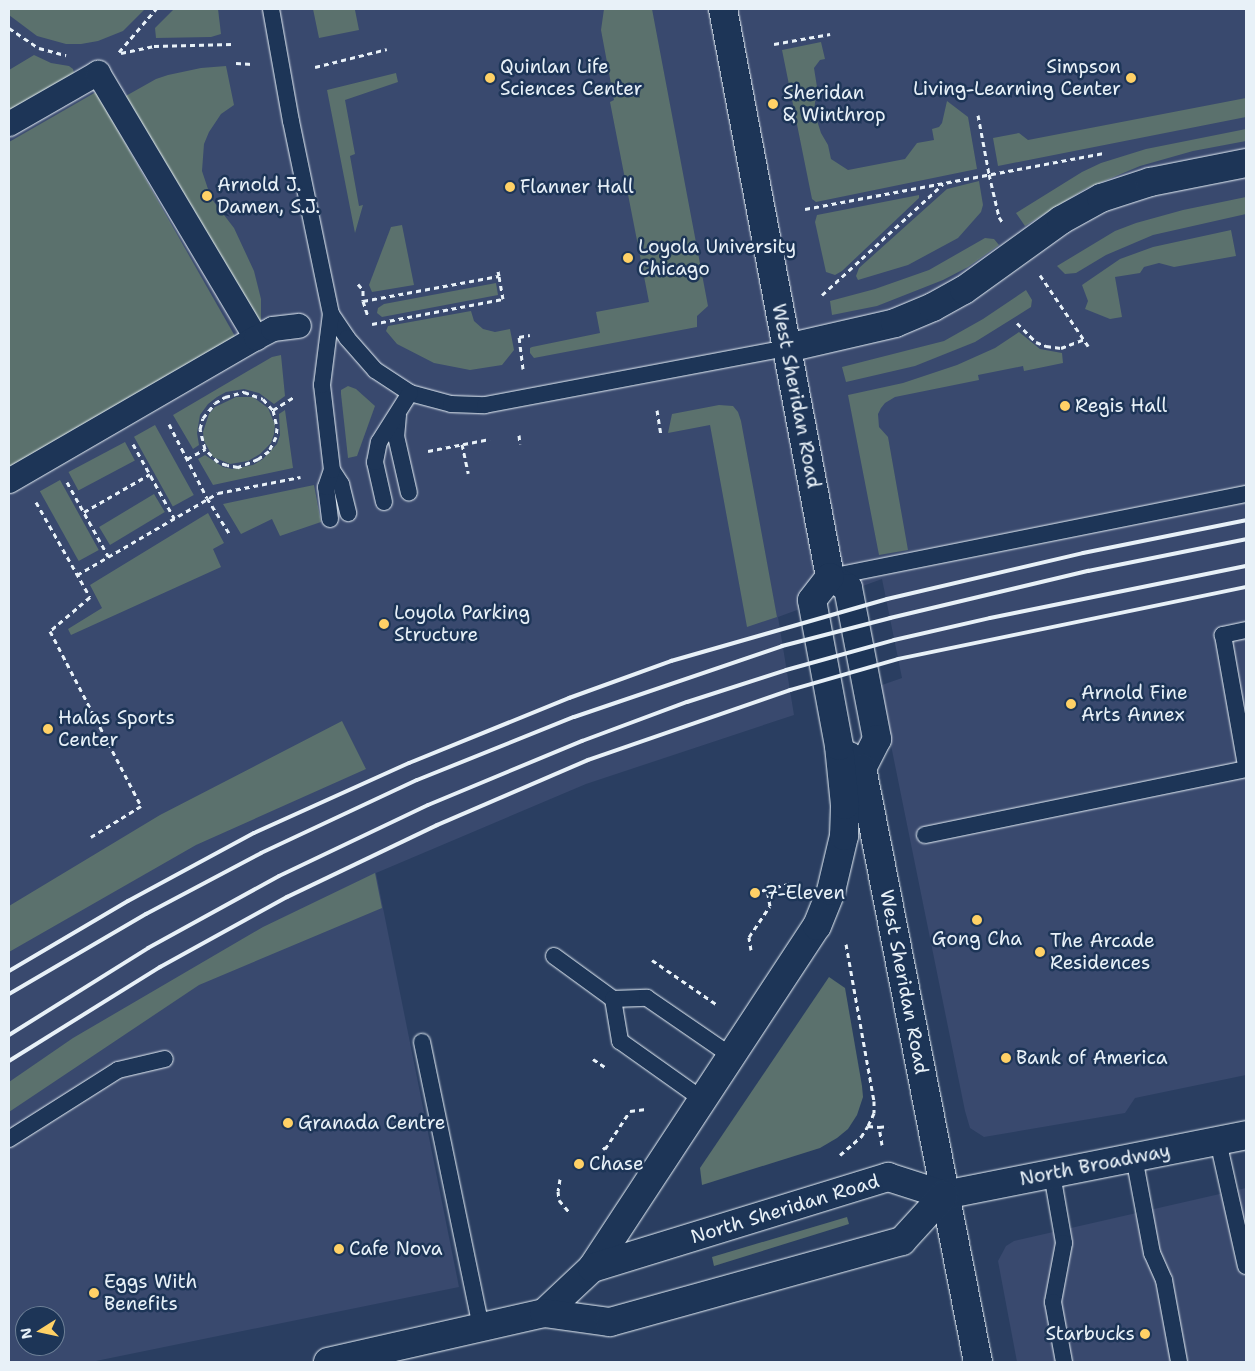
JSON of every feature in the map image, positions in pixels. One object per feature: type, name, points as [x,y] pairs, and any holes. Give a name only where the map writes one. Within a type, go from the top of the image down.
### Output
[{"type":"main road","name":"West Sheridan Road","points":[[724,9],[830,577]]},
{"type":"main road","points":[[788,348],[895,323],[933,307],[964,290],[1061,220],[1101,198],[1150,182],[1246,163]]},
{"type":"main road","points":[[592,1268],[817,926],[831,891],[844,836],[845,805],[839,746],[812,600],[830,577],[848,588],[878,739],[862,768],[839,746]]},
{"type":"main road","name":"West Sheridan Road","points":[[862,768],[978,1362]]},
{"type":"main road","name":"North Broadway","points":[[944,1195],[1246,1135]]},
{"type":"main road","name":"North Sheridan Road","points":[[328,1362],[544,1313],[610,1322],[902,1241],[944,1195],[888,1177],[592,1268],[544,1313]]},
{"type":"street","points":[[9,124],[98,73],[256,338]]},
{"type":"street","points":[[14,478],[256,338],[273,329],[299,326]]},
{"type":"lane","points":[[271,9],[291,122],[331,314],[322,385],[332,470],[341,484],[348,513]]},
{"type":"lane","points":[[331,314],[347,338],[375,370],[410,393],[451,404],[485,405],[788,348]]},
{"type":"lane","points":[[384,502],[375,462],[379,442],[410,393]]},
{"type":"lane","points":[[399,409],[396,436],[409,493]]},
{"type":"lane","points":[[330,519],[326,486],[332,470]]},
{"type":"lane","points":[[830,577],[1246,494]]},
{"type":"lane","points":[[925,835],[1246,767],[1223,635],[1246,630]]},
{"type":"lane","points":[[554,956],[613,999],[647,998],[732,1057]]},
{"type":"lane","points":[[613,999],[620,1040],[703,1100]]},
{"type":"lane","points":[[422,1042],[481,1328]]},
{"type":"lane","points":[[9,1139],[118,1070],[165,1058]]},
{"type":"lane","points":[[1218,1141],[1246,1266]]},
{"type":"lane","points":[[1134,1157],[1152,1253],[1164,1280],[1179,1362]]},
{"type":"lane","points":[[1052,1174],[1064,1243],[1053,1302],[1064,1362]]},
{"type":"path","points":[[156,9],[118,54],[154,46],[232,44]]},
{"type":"path","points":[[9,28],[39,48],[71,55]]},
{"type":"path","points":[[774,44],[830,34]]},
{"type":"path","points":[[315,67],[387,49]]},
{"type":"path","points":[[236,63],[260,65]]},
{"type":"path","points":[[978,115],[999,217],[1007,230]]},
{"type":"path","points":[[805,209],[1104,153]]},
{"type":"path","points":[[822,295],[944,183]]},
{"type":"path","points":[[1036,270],[1088,346]]},
{"type":"path","points":[[372,324],[503,299],[498,271]]},
{"type":"path","points":[[363,301],[499,276]]},
{"type":"path","points":[[358,284],[363,290],[363,301],[376,330]]},
{"type":"path","points":[[1016,323],[1036,342],[1046,346],[1061,348],[1084,339]]},
{"type":"path","points":[[516,372],[524,371],[519,337],[530,335]]},
{"type":"path","points":[[244,392],[254,394],[273,410],[277,428],[274,444],[258,459],[238,467],[227,465],[218,462],[204,449],[200,428],[203,418],[215,403],[225,397],[244,392]]},
{"type":"path","points":[[155,396],[207,498],[229,533]]},
{"type":"path","points":[[273,410],[295,396]]},
{"type":"path","points":[[657,410],[662,434]]},
{"type":"path","points":[[118,417],[174,518]]},
{"type":"path","points":[[519,435],[520,444]]},
{"type":"path","points":[[425,452],[490,438]]},
{"type":"path","points":[[462,444],[468,473]]},
{"type":"path","points":[[187,459],[204,449]]},
{"type":"path","points":[[52,456],[108,556]]},
{"type":"path","points":[[84,512],[150,474]]},
{"type":"path","points":[[77,575],[218,492],[305,476]]},
{"type":"path","points":[[14,478],[90,597],[50,631],[141,806],[91,837]]},
{"type":"path","points":[[761,890],[790,884]]},
{"type":"path","points":[[751,950],[749,937],[770,906],[767,889]]},
{"type":"path","points":[[846,944],[874,1100],[874,1113],[868,1126],[888,1126]]},
{"type":"path","points":[[652,960],[716,1004]]},
{"type":"path","points":[[603,1147],[605,1148],[630,1111],[646,1109]]},
{"type":"path","points":[[879,1127],[882,1148]]},
{"type":"path","points":[[560,1179],[559,1200],[570,1212]]},
{"type":"shaded area","name":"Loyola University Chicago","points":[[9,9],[1246,9],[1246,1075],[1135,1098],[1125,1113],[984,1137],[970,1128],[879,686],[902,678],[882,579],[778,617],[794,715],[586,784],[376,873],[459,1287],[91,1362],[9,1362]]},
{"type":"shaded area","points":[[1246,1188],[1246,1362],[1017,1362],[998,1261],[1006,1246],[1014,1241]]},
{"type":"green space","points":[[9,9],[145,9],[123,31],[98,41],[66,44],[37,36],[9,15]]},
{"type":"green space","points":[[174,9],[218,9],[221,34],[211,37],[156,38],[155,28]]},
{"type":"green space","points":[[313,9],[361,9],[355,10],[359,30],[319,38]]},
{"type":"green space","points":[[604,9],[652,9],[708,306],[697,316],[697,327],[534,358],[530,353],[530,348],[532,347],[600,333],[596,312],[649,302],[610,102],[614,100],[601,30]]},
{"type":"green space","points":[[821,42],[825,59],[820,60],[814,68],[817,87],[814,111],[821,133],[828,145],[831,159],[848,170],[905,159],[917,143],[934,140],[932,129],[939,127],[942,123],[947,101],[968,117],[977,169],[816,202],[812,199],[782,50]]},
{"type":"green space","points":[[34,55],[51,63],[69,66],[73,69],[74,73],[72,78],[9,116],[9,70]]},
{"type":"green space","points":[[226,66],[234,105],[221,114],[209,132],[204,144],[202,171],[211,198],[234,228],[254,271],[261,299],[261,324],[124,97],[156,79],[168,75],[201,68]]},
{"type":"green space","points":[[396,73],[398,82],[345,100],[355,154],[350,156],[359,206],[363,205],[355,233],[327,90]]},
{"type":"green space","points":[[96,92],[236,338],[9,468],[9,142]]},
{"type":"green space","points":[[1246,98],[1246,117],[998,166],[993,138],[1019,133],[1028,140]]},
{"type":"green space","points":[[1246,129],[1246,141],[1193,151],[1140,166],[1085,189],[1025,226],[1016,213],[1082,172],[1101,163],[1146,149]]},
{"type":"green space","points":[[979,181],[983,205],[981,212],[958,238],[908,265],[858,280],[856,276],[859,268],[947,189]]},
{"type":"green space","points":[[919,195],[919,198],[842,271],[835,275],[826,272],[815,222],[817,215]]},
{"type":"green space","points":[[1246,197],[1246,214],[1153,235],[1106,255],[1076,273],[1065,274],[1057,266],[1115,231],[1136,223],[1183,210]]},
{"type":"green space","points":[[402,225],[414,285],[372,292],[369,285],[391,227]]},
{"type":"green space","points":[[1231,230],[1236,256],[1174,267],[1159,263],[1144,267],[1140,273],[1115,277],[1122,317],[1110,319],[1085,309],[1088,301],[1082,285],[1120,259],[1153,247]]},
{"type":"green space","points":[[985,238],[994,239],[999,245],[968,267],[943,280],[877,306],[832,315],[830,301],[875,289],[929,270]]},
{"type":"green space","points":[[496,283],[498,295],[382,317],[377,313],[378,308],[384,304]]},
{"type":"green space","points":[[1026,290],[1032,300],[1031,307],[975,342],[915,366],[846,382],[842,367],[944,341],[983,319]]},
{"type":"green space","points":[[471,311],[474,321],[483,329],[495,332],[510,329],[514,350],[502,365],[470,370],[434,363],[397,344],[386,331],[388,326]]},
{"type":"green space","points":[[1019,332],[1040,349],[1062,353],[1063,363],[1024,371],[1023,366],[978,375],[979,380],[895,397],[881,408],[878,414],[879,427],[888,437],[908,550],[879,555],[848,395],[903,383],[957,365],[995,348]]},
{"type":"green space","points":[[281,355],[285,396],[274,404],[259,393],[244,389],[226,392],[217,397],[208,404],[200,415],[197,433],[199,445],[193,449],[173,415],[272,357]]},
{"type":"green space","points":[[348,386],[356,389],[375,406],[357,456],[348,458],[341,390]]},
{"type":"green space","points":[[236,397],[253,397],[268,408],[275,425],[271,443],[260,454],[248,461],[230,464],[213,457],[204,441],[203,432],[209,414],[215,407]]},
{"type":"green space","points":[[719,405],[733,406],[738,412],[741,421],[777,617],[747,627],[710,425],[668,433],[672,414]]},
{"type":"green space","points":[[285,410],[293,468],[213,485],[198,459],[205,455],[223,467],[232,469],[253,465],[263,459],[277,444],[280,435],[279,414]]},
{"type":"green space","points":[[155,425],[194,495],[173,507],[134,437]]},
{"type":"green space","points":[[125,442],[135,461],[78,491],[68,472]]},
{"type":"green space","points":[[60,480],[99,550],[79,561],[40,491]]},
{"type":"green space","points":[[314,485],[321,522],[280,536],[272,519],[241,534],[223,504]]},
{"type":"green space","points":[[154,494],[165,512],[110,545],[99,527]]},
{"type":"green space","points":[[208,513],[224,543],[213,549],[221,567],[71,635],[68,629],[102,608],[90,585]]},
{"type":"green space","points":[[342,721],[366,769],[196,845],[9,952],[9,906],[160,815]]},
{"type":"green space","points":[[375,873],[382,908],[199,985],[9,1112],[9,1082],[73,1038],[263,927]]},
{"type":"green space","points":[[829,977],[845,988],[862,1086],[863,1097],[857,1115],[848,1129],[820,1148],[702,1185],[700,1168]]},
{"type":"green space","points":[[847,1217],[849,1224],[714,1266],[712,1257]]},
{"type":"railway","points":[[9,971],[128,901],[254,833],[409,763],[569,698],[671,661],[887,599],[1083,553],[1246,520]]},
{"type":"railway","points":[[9,994],[146,914],[261,853],[417,780],[574,717],[782,646],[1088,571],[1246,539]]},
{"type":"railway","points":[[9,1035],[148,948],[279,876],[428,805],[582,741],[687,702],[786,670],[894,640],[990,618],[1246,566]]},
{"type":"railway","points":[[9,1061],[160,967],[287,897],[437,825],[588,760],[790,690],[898,659],[1246,587]]},
{"type":"place","name":"Quinlan Life Sciences Center","points":[[490,78]]},
{"type":"place","name":"Simpson Living-Learning Center","points":[[1131,78]]},
{"type":"place","name":"Sheridan & Winthrop","points":[[773,104]]},
{"type":"place","name":"Flanner Hall","points":[[510,187]]},
{"type":"place","name":"Arnold J. Damen, S.J.","points":[[207,196]]},
{"type":"place","name":"Loyola University Chicago","points":[[628,258]]},
{"type":"place","name":"Regis Hall","points":[[1065,406]]},
{"type":"place","name":"Loyola Parking Structure","points":[[384,624]]},
{"type":"place","name":"Arnold Fine Arts Annex","points":[[1071,704]]},
{"type":"place","name":"Halas Sports Center","points":[[48,729]]},
{"type":"place","name":"7-Eleven","points":[[755,893]]},
{"type":"place","name":"Gong Cha","points":[[977,920]]},
{"type":"place","name":"The Arcade Residences","points":[[1040,952]]},
{"type":"place","name":"Bank of America","points":[[1006,1058]]},
{"type":"place","name":"Granada Centre","points":[[288,1123]]},
{"type":"place","name":"Chase","points":[[579,1164]]},
{"type":"place","name":"Cafe Nova","points":[[339,1249]]},
{"type":"place","name":"Eggs With Benefits","points":[[94,1293]]},
{"type":"place","name":"Starbucks","points":[[1145,1334]]}]
